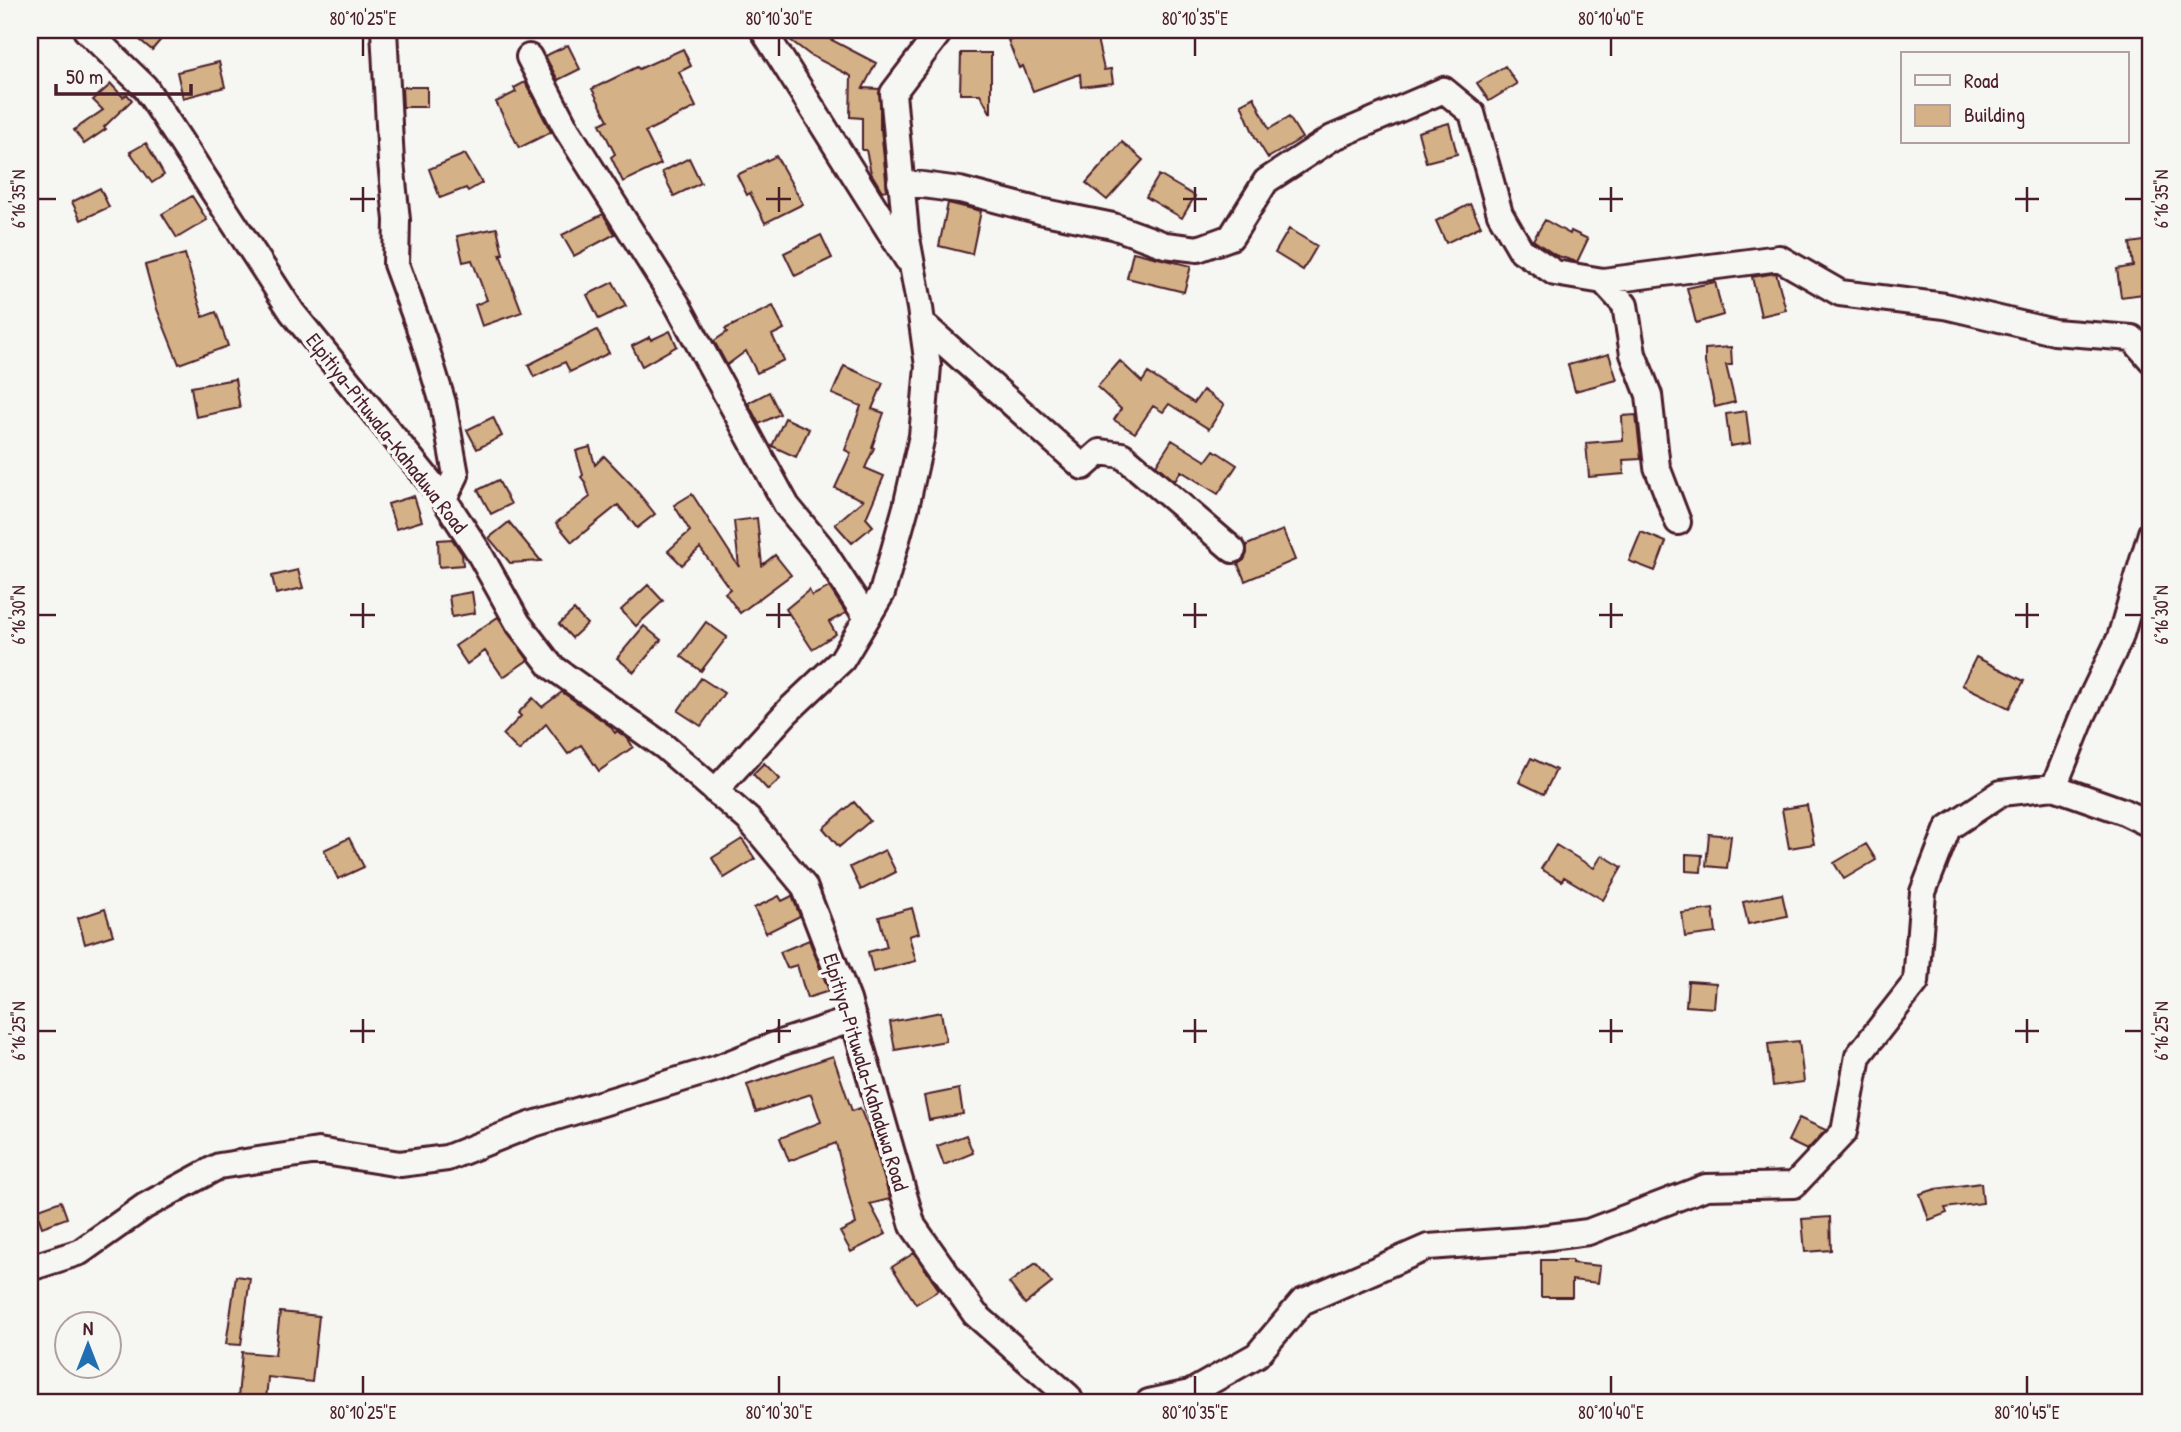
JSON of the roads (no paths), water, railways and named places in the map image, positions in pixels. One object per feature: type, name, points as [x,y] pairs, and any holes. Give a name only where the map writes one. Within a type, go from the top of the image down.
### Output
[{"type":"street","name":"Elpitiya-Pituwala-Kahaduwa Road","points":[[86,30],[145,87],[292,312],[444,499],[478,551],[518,622],[551,666],[664,747],[749,820],[804,886],[854,1019],[913,1226],[975,1314],[1068,1396],[1071,1402]]},
{"type":"street","points":[[384,30],[397,220],[396,264],[443,403],[456,475],[444,499]]},
{"type":"street","points":[[763,30],[913,269]]},
{"type":"street","points":[[715,791],[788,710],[842,660],[882,593],[922,436],[928,366],[900,182],[893,93],[941,30]]},
{"type":"street","points":[[529,57],[566,130],[677,304],[787,506],[820,546],[867,618]]},
{"type":"street","points":[[900,182],[960,190],[1040,211],[1113,226],[1165,245],[1198,248],[1231,237],[1266,181],[1332,138],[1444,90],[1472,113],[1500,214],[1521,250],[1555,272],[1603,281],[1779,258],[1840,293],[1945,306],[2054,331],[2132,338],[2151,360]]},
{"type":"street","points":[[1603,281],[1625,304],[1633,354],[1649,395],[1657,467],[1678,522]]},
{"type":"street","points":[[922,323],[1083,467],[1100,452],[1122,455],[1233,550]]},
{"type":"street","points":[[2054,787],[2083,715],[2120,638],[2151,533]]},
{"type":"street","points":[[1149,1402],[1190,1393],[1257,1355],[1302,1302],[1428,1247],[1526,1240],[1588,1232],[1706,1187],[1794,1185],[1844,1132],[1858,1056],[1916,982],[1923,892],[1948,828],[2001,793],[2054,787],[2122,811],[2151,825]]},
{"type":"street","points":[[30,1268],[80,1252],[145,1206],[219,1166],[318,1151],[400,1164],[447,1158],[530,1125],[718,1068],[780,1043],[854,1019]]}]
